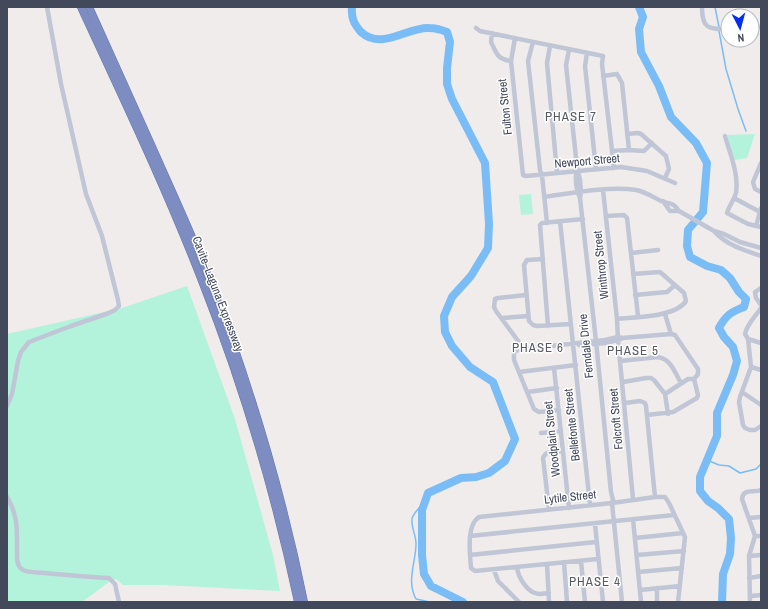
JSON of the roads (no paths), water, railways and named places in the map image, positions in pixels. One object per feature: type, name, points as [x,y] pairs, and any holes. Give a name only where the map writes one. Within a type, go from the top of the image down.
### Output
[{"type":"highway","name":"Cavite–Laguna Expressway","points":[[81,7],[174,211],[220,328],[244,397],[267,472],[298,602]]},
{"type":"highway","name":"Cavite–Laguna Expressway","points":[[89,7],[209,278],[265,443],[284,513],[304,602]]},
{"type":"street","points":[[7,406],[12,394],[21,352],[29,342],[109,313],[119,306],[102,236],[86,194],[64,97],[47,7]]},
{"type":"street","points":[[51,7],[52,31]]},
{"type":"street","points":[[702,7],[702,19],[705,25],[711,29],[720,29]]},
{"type":"street","points":[[476,28],[480,31],[603,56],[603,76],[614,168]]},
{"type":"street","points":[[492,33],[490,42],[498,57],[503,60],[511,61]]},
{"type":"street","name":"Fulton Street","points":[[515,38],[511,61],[523,175]]},
{"type":"street","points":[[533,42],[528,61],[547,223]]},
{"type":"street","points":[[550,46],[547,63],[557,173]]},
{"type":"street","name":"Ferndale Drive","points":[[569,50],[566,65],[613,500],[612,503],[622,602]]},
{"type":"street","points":[[587,53],[585,66],[596,169]]},
{"type":"street","points":[[603,76],[617,74],[622,83],[628,150]]},
{"type":"street","points":[[627,134],[641,134],[666,156],[669,168],[665,178]]},
{"type":"street","points":[[725,136],[735,174],[736,191],[727,213],[748,224],[759,226],[760,210],[734,198]]},
{"type":"street","points":[[612,152],[628,150],[644,151],[652,143]]},
{"type":"street","points":[[761,163],[753,182],[755,189],[761,192]]},
{"type":"street","name":"Newport Street","points":[[523,175],[526,176],[577,170],[634,168],[647,171],[675,183]]},
{"type":"street","points":[[544,197],[580,194],[603,190],[637,190],[663,201],[671,202],[680,212]]},
{"type":"street","name":"Winthrop Street","points":[[603,190],[619,338]]},
{"type":"street","points":[[663,201],[670,211],[680,212],[705,225],[714,231],[721,239],[737,248],[761,256]]},
{"type":"street","points":[[606,216],[624,214],[627,218],[638,316]]},
{"type":"street","points":[[548,326],[540,225],[583,219]]},
{"type":"street","name":"Bellefonte Street","points":[[560,222],[590,505]]},
{"type":"street","points":[[714,231],[740,242],[761,248]]},
{"type":"street","points":[[631,253],[658,250]]},
{"type":"street","points":[[543,259],[527,260],[524,265],[528,318],[534,326],[571,324]]},
{"type":"street","points":[[617,318],[665,314],[685,303],[687,298],[676,285],[660,272],[633,274]]},
{"type":"street","points":[[636,295],[667,292],[676,285]]},
{"type":"street","points":[[761,288],[755,292],[756,298],[761,305]]},
{"type":"street","points":[[524,349],[494,307],[495,299],[526,295]]},
{"type":"street","points":[[761,308],[754,316],[745,334],[748,339],[751,367],[739,402],[743,425],[745,428],[754,430],[761,426]]},
{"type":"street","points":[[665,314],[671,334]]},
{"type":"street","points":[[502,318],[528,318]]},
{"type":"street","points":[[559,410],[534,410],[519,372],[514,351],[619,338],[671,334],[678,337],[698,369],[698,374],[694,379],[697,398],[674,412],[668,414],[647,415]]},
{"type":"street","name":"Folcroft Street","points":[[619,338],[633,499]]},
{"type":"street","points":[[748,339],[761,343]]},
{"type":"street","points":[[620,362],[662,357],[668,361],[681,383]]},
{"type":"street","points":[[519,372],[576,365]]},
{"type":"street","points":[[751,367],[761,370]]},
{"type":"street","name":"Woodplain Street","points":[[554,368],[569,508]]},
{"type":"street","points":[[622,382],[651,378],[654,380],[665,394],[668,414]]},
{"type":"street","points":[[665,394],[688,379],[694,379]]},
{"type":"street","points":[[528,392],[556,388]]},
{"type":"street","points":[[742,392],[761,405]]},
{"type":"street","points":[[625,403],[643,402],[646,406],[654,497],[661,496],[668,500],[684,533],[686,541],[678,602]]},
{"type":"street","points":[[541,433],[561,431]]},
{"type":"street","points":[[549,509],[543,458],[544,454],[563,451]]},
{"type":"street","points":[[750,602],[749,556],[755,536],[742,496],[747,491],[755,492],[761,490]]},
{"type":"street","points":[[7,496],[17,519],[17,559],[19,566],[29,571],[109,578],[115,584],[119,602]]},
{"type":"street","name":"Lytile Street","points":[[470,536],[473,522],[479,517],[569,508],[654,497]]},
{"type":"street","points":[[598,559],[475,571],[471,568],[470,536],[674,515]]},
{"type":"street","points":[[749,518],[761,516]]},
{"type":"street","points":[[633,519],[641,602]]},
{"type":"street","points":[[594,524],[603,602]]},
{"type":"street","points":[[635,538],[684,533]]},
{"type":"street","points":[[755,536],[761,536]]},
{"type":"street","points":[[470,555],[596,542]]},
{"type":"street","points":[[637,555],[684,551]]},
{"type":"street","points":[[749,556],[761,555]]},
{"type":"street","points":[[581,561],[585,602]]},
{"type":"street","points":[[564,562],[567,602]]},
{"type":"street","points":[[547,564],[549,602]]},
{"type":"street","points":[[517,567],[520,579],[534,593],[549,593]]},
{"type":"street","points":[[638,572],[682,568]]},
{"type":"street","points":[[494,570],[498,581],[519,602]]},
{"type":"street","points":[[749,578],[761,576]]},
{"type":"street","points":[[640,590],[680,586]]},
{"type":"street","points":[[657,588],[657,602]]},
{"type":"street","points":[[751,596],[761,595]]},
{"type":"waterway","points":[[352,7],[352,14],[355,23],[361,32],[369,37],[386,39],[412,31],[429,28],[447,32],[450,42],[447,84],[452,99],[485,163],[489,224],[488,248],[471,276],[452,297],[444,316],[445,332],[452,346],[470,367],[493,382],[515,439],[505,461],[489,473],[476,477],[461,478],[428,493],[422,510],[422,555],[424,574],[431,586],[463,602]]},
{"type":"waterway","points":[[639,7],[643,17],[639,29],[641,52],[659,86],[671,117],[696,143],[707,163],[703,212],[688,230],[687,246],[690,257],[707,266],[721,270],[730,278],[739,292],[746,299],[744,307],[729,314],[719,328],[724,337],[733,347],[737,361],[733,375],[717,413],[717,436],[700,477],[700,491],[708,501],[729,519],[731,538],[730,554],[723,574],[722,602]]},
{"type":"waterway","points":[[715,7],[719,27]]},
{"type":"waterway","points":[[719,31],[726,69],[746,131]]},
{"type":"waterway","points":[[707,460],[719,465],[729,466],[740,473],[756,469],[761,464]]},
{"type":"waterway","points":[[425,502],[415,512],[412,519],[416,544],[412,572],[412,585],[416,599],[430,602]]},
{"type":"district","name":"PHASE 7","points":[[571,116]]},
{"type":"district","name":"PHASE 6","points":[[538,347]]},
{"type":"district","name":"PHASE 5","points":[[633,350]]},
{"type":"district","name":"PHASE 4","points":[[595,581]]}]
